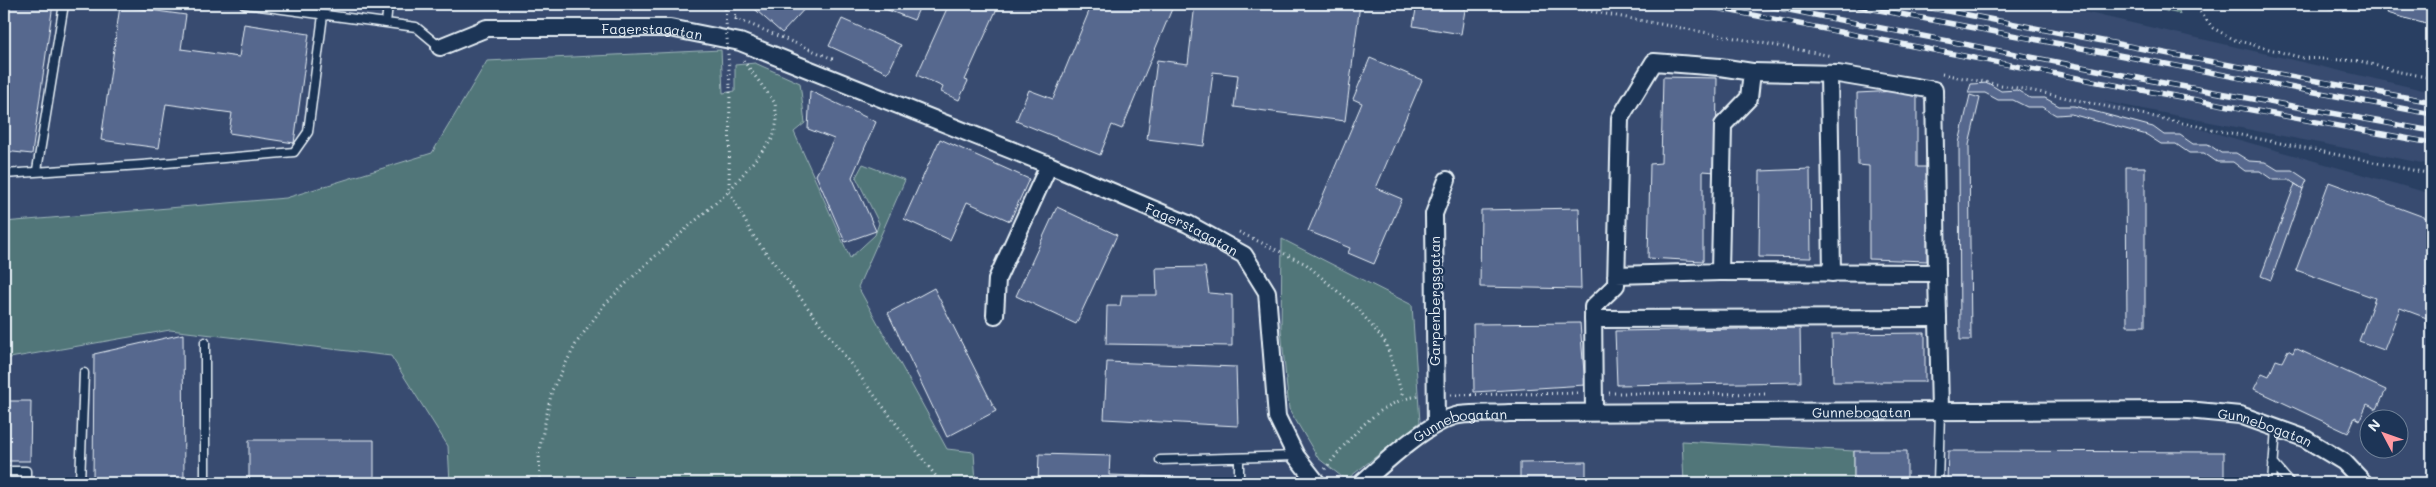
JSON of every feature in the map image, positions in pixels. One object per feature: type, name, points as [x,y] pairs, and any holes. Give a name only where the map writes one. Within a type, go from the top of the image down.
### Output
[{"type":"street","name":"Fagerstagatan","points":[[440,47],[487,28],[670,28],[740,42],[1049,165],[1188,224],[1244,254],[1267,292],[1277,416],[1296,456],[1317,483]]},
{"type":"street","points":[[1594,412],[1593,306],[1616,285],[1620,118],[1654,62],[1720,66],[1752,72],[1829,74],[1934,90],[1940,411]]},
{"type":"street","points":[[1720,272],[1723,125],[1749,98],[1752,72]]},
{"type":"street","points":[[1829,74],[1832,273]]},
{"type":"street","points":[[995,315],[997,279],[1049,165]]},
{"type":"street","name":"Garpenbergsgatan","points":[[1436,424],[1434,214],[1447,180]]},
{"type":"street","points":[[1616,275],[1720,272],[1937,273]]},
{"type":"street","points":[[1593,319],[1938,318]]},
{"type":"street","name":"Gunnebogatan","points":[[1362,483],[1384,462],[1436,424],[1459,416],[1594,412],[2187,410],[2240,415],[2304,438],[2344,462],[2364,483]]},
{"type":"lane","points":[[37,170],[64,4]]},
{"type":"lane","name":"Fagerstagatan","points":[[244,4],[416,27],[440,47]]},
{"type":"lane","points":[[386,23],[388,4]]},
{"type":"lane","points":[[4,174],[294,152],[308,132],[323,15]]},
{"type":"lane","points":[[205,342],[205,483]]},
{"type":"lane","points":[[80,483],[84,373]]},
{"type":"lane","points":[[1938,483],[1940,411]]},
{"type":"lane","points":[[2272,483],[2276,428]]},
{"type":"lane","points":[[1160,460],[1296,456]]},
{"type":"lane","points":[[1239,458],[1239,483]]},
{"type":"lane","points":[[2273,463],[2290,483]]},
{"type":"lane","points":[[4,472],[26,471],[26,483]]},
{"type":"path","points":[[725,4],[730,87],[729,191],[752,234],[941,483]]},
{"type":"path","points":[[540,483],[539,451],[552,390],[578,342],[605,304],[642,267],[729,191],[773,138],[777,121],[775,103],[743,63],[735,4]]},
{"type":"path","points":[[1552,4],[1838,57]]},
{"type":"path","points":[[2194,4],[2213,28],[2242,42],[2303,58],[2360,61],[2395,71],[2432,78]]},
{"type":"path","points":[[1933,73],[2049,94],[2432,174]]},
{"type":"shaded area","points":[[4,4],[2043,4],[2432,92],[2432,165],[2101,101],[2432,194],[2432,483],[4,483]]},
{"type":"green space","points":[[2134,4],[2177,4],[2180,14]]},
{"type":"green space","points":[[721,50],[723,93],[735,91],[735,65],[755,63],[800,83],[805,123],[794,132],[850,258],[875,235],[879,223],[856,177],[863,164],[905,180],[858,287],[947,449],[974,452],[976,483],[450,483],[448,446],[391,356],[170,330],[4,359],[4,222],[286,198],[432,153],[487,61]]},
{"type":"green space","points":[[1282,239],[1412,305],[1420,422],[1346,480],[1318,458],[1289,409],[1281,329]]},
{"type":"green space","points":[[1682,441],[1854,451],[1854,483],[1684,483]]},
{"type":"building","points":[[4,4],[53,4],[32,154],[4,151]]},
{"type":"building","points":[[749,4],[809,4],[782,33]]},
{"type":"building","points":[[872,4],[921,4],[914,20]]},
{"type":"building","points":[[949,4],[999,4],[965,80],[968,81],[959,100],[941,92],[943,87],[917,75]]},
{"type":"building","points":[[1092,4],[1174,4],[1122,129],[1112,125],[1100,155],[1016,121],[1029,90],[1053,99]]},
{"type":"building","points":[[1195,4],[1360,4],[1345,121],[1234,107],[1238,75],[1213,72],[1204,146],[1147,139],[1157,60],[1188,64]]},
{"type":"building","points":[[1417,4],[1466,4],[1461,34],[1413,26]]},
{"type":"building","points":[[2329,4],[2351,4],[2350,6],[2340,5],[2339,10],[2328,8]]},
{"type":"building","points":[[2390,4],[2432,4],[2426,24],[2387,13]]},
{"type":"building","points":[[120,6],[186,15],[181,49],[239,57],[244,24],[309,34],[294,143],[229,133],[232,113],[166,104],[159,148],[101,140]]},
{"type":"building","points":[[842,19],[901,45],[888,73],[829,46]]},
{"type":"building","points":[[1370,58],[1422,80],[1376,188],[1402,199],[1374,264],[1348,253],[1350,248],[1308,231],[1362,103],[1353,99]]},
{"type":"building","points":[[1663,77],[1717,78],[1716,172],[1703,171],[1703,261],[1648,258],[1650,164],[1661,163]]},
{"type":"building","points":[[1988,83],[2001,91],[2017,90],[2030,98],[2045,98],[2059,106],[2074,106],[2153,127],[2164,135],[2180,135],[2193,144],[2208,144],[2221,153],[2236,153],[2249,161],[2265,162],[2278,170],[2292,170],[2307,180],[2303,189],[2289,180],[2273,180],[2260,171],[2245,171],[2233,162],[2217,162],[2204,153],[2189,153],[2176,144],[2161,144],[2147,135],[2071,114],[2056,115],[2042,107],[2027,107],[2013,100],[1998,100],[1985,93],[1968,93],[1971,84]]},
{"type":"building","points":[[1917,90],[1917,167],[1928,167],[1927,261],[1869,259],[1869,166],[1858,165],[1857,93]]},
{"type":"building","points":[[810,91],[876,122],[852,177],[876,231],[845,242],[816,175],[834,139],[808,129]]},
{"type":"building","points":[[1970,95],[1980,98],[1969,145],[1971,340],[1960,340],[1959,143]]},
{"type":"building","points":[[940,139],[1029,179],[1010,221],[967,202],[950,240],[904,219]]},
{"type":"building","points":[[2126,167],[2145,167],[2145,326],[2127,326]]},
{"type":"building","points":[[1810,169],[1811,258],[1759,257],[1760,171]]},
{"type":"building","points":[[2329,182],[2432,220],[2432,320],[2400,308],[2384,350],[2359,341],[2375,298],[2296,270]]},
{"type":"building","points":[[2295,184],[2303,189],[2271,280],[2261,276]]},
{"type":"building","points":[[1057,207],[1117,235],[1076,324],[1016,296]]},
{"type":"building","points":[[1579,208],[1581,289],[1480,287],[1481,210]]},
{"type":"building","points":[[1205,267],[1209,293],[1232,295],[1232,346],[1106,344],[1107,306],[1120,306],[1122,295],[1157,295],[1156,268]]},
{"type":"building","points":[[934,288],[996,411],[947,437],[888,313]]},
{"type":"building","points":[[1580,323],[1585,385],[1474,392],[1473,324]]},
{"type":"building","points":[[1800,328],[1801,382],[1617,385],[1615,331]]},
{"type":"building","points":[[1925,333],[1925,382],[1833,382],[1832,334]]},
{"type":"building","points":[[183,334],[184,483],[93,483],[94,354]]},
{"type":"building","points":[[2295,348],[2386,390],[2377,409],[2367,404],[2364,410],[2358,410],[2358,419],[2355,417],[2348,433],[2254,389],[2262,373],[2269,376],[2276,360],[2282,362],[2288,350],[2293,353]]},
{"type":"building","points":[[1107,362],[1236,367],[1238,426],[1104,419]]},
{"type":"building","points":[[4,401],[31,401],[30,461],[4,461]]},
{"type":"building","points":[[249,440],[374,440],[374,483],[249,483]]},
{"type":"building","points":[[1854,451],[1907,451],[1907,483],[1854,483]]},
{"type":"building","points":[[1948,451],[2224,452],[2224,483],[1947,483]]},
{"type":"building","points":[[1039,454],[1110,456],[1109,475],[1195,478],[1195,483],[1038,483]]},
{"type":"building","points":[[1586,462],[1586,483],[1520,483],[1520,463]]},
{"type":"railway","points":[[1696,4],[2098,82],[2432,143]]},
{"type":"railway","points":[[1758,4],[2169,84],[2432,131]]},
{"type":"railway","points":[[1847,4],[2432,114]]},
{"type":"railway","points":[[1911,4],[2432,102]]}]
